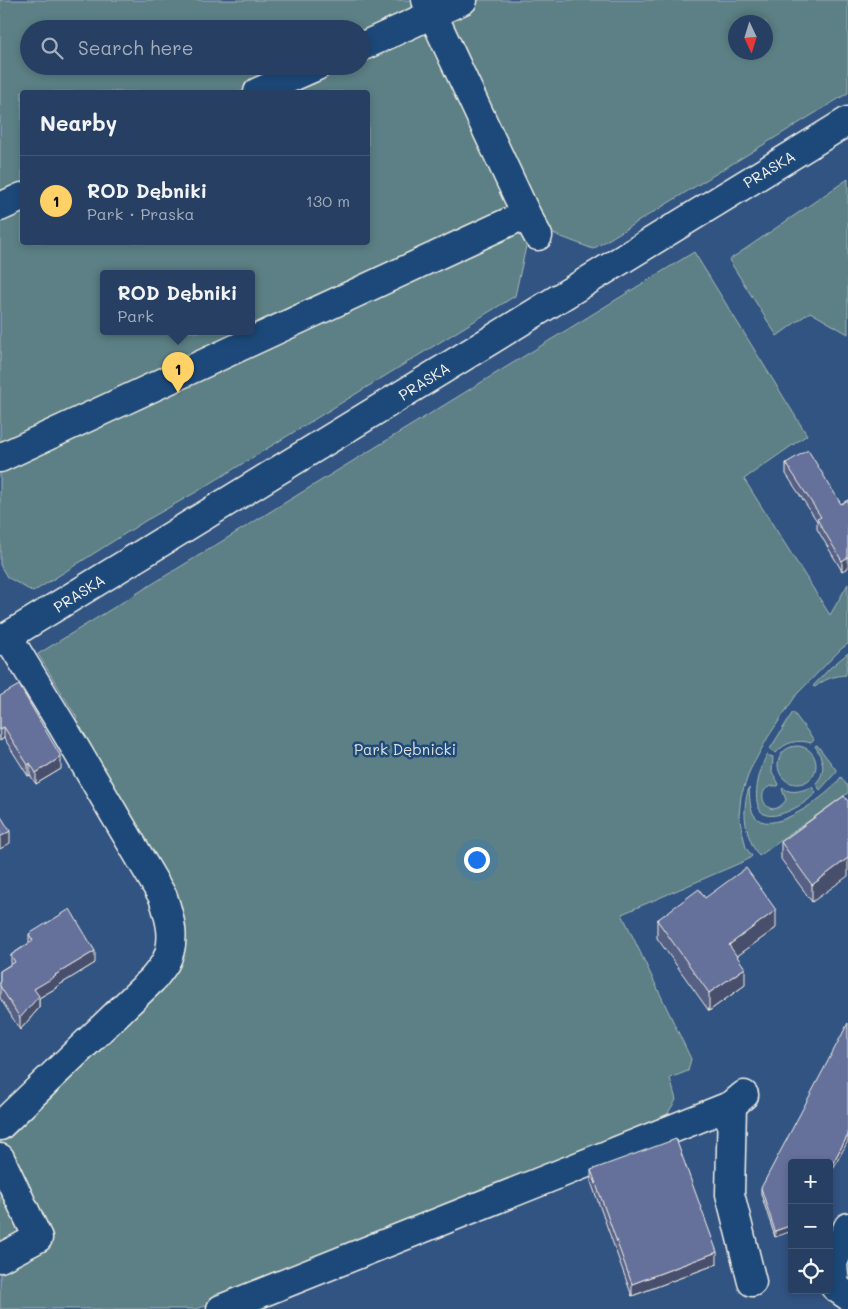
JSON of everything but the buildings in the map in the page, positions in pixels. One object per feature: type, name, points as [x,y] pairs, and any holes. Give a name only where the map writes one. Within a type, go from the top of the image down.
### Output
[{"type":"street","points":[[370,42],[430,7],[463,0]]},
{"type":"street","points":[[0,458],[532,225],[430,7]]},
{"type":"street","points":[[263,90],[297,75]]},
{"type":"street","name":"PRASKA","points":[[4,639],[848,121]]},
{"type":"street","points":[[0,207],[20,198]]},
{"type":"street","points":[[0,1126],[153,979],[165,963],[172,941],[171,926],[163,897],[63,727],[4,639]]},
{"type":"street","points":[[221,1309],[738,1100],[730,1194],[752,1282]]},
{"type":"street","points":[[0,1158],[38,1238],[0,1258]]},
{"type":"street","points":[[848,1227],[832,1263],[834,1287],[848,1296]]},
{"type":"green space","points":[[0,0],[848,0],[848,93],[593,249],[546,231],[527,242],[515,296],[198,491],[145,521],[33,592],[7,577],[0,565]]},
{"type":"green space","points":[[848,179],[848,334],[810,312],[777,336],[729,260]]},
{"type":"green space","name":"Park Dębnicki","points":[[694,252],[807,435],[744,479],[830,615],[848,584],[848,644],[797,694],[768,737],[750,770],[741,796],[739,816],[746,848],[752,856],[747,860],[622,914],[691,1059],[688,1071],[670,1078],[676,1100],[661,1124],[197,1309],[0,1309],[0,1140],[182,942],[74,720],[77,718],[38,654]]},
{"type":"green space","points":[[848,653],[846,675],[833,677],[815,687],[813,686],[830,668]]},
{"type":"green space","points":[[793,712],[814,740],[811,743],[792,742],[783,746],[776,753],[770,749]]},
{"type":"green space","points":[[817,745],[837,771],[820,790],[816,783],[822,774],[823,765],[815,746]]},
{"type":"green space","points":[[797,746],[810,752],[816,765],[810,778],[797,784],[784,778],[778,765],[784,752]]},
{"type":"green space","points":[[767,755],[773,757],[772,772],[779,784],[778,786],[769,787],[764,791],[764,802],[767,807],[773,809],[779,807],[786,800],[783,788],[794,792],[812,787],[816,792],[804,803],[787,812],[774,815],[764,814],[757,803],[757,786],[761,768]]},
{"type":"green space","points":[[841,777],[848,787],[848,793],[759,856],[750,840],[746,823],[745,805],[749,788],[752,812],[761,821],[770,822],[781,820],[805,809],[831,789]]},
{"type":"place","name":"ROD Dębniki","points":[[178,393]]}]
